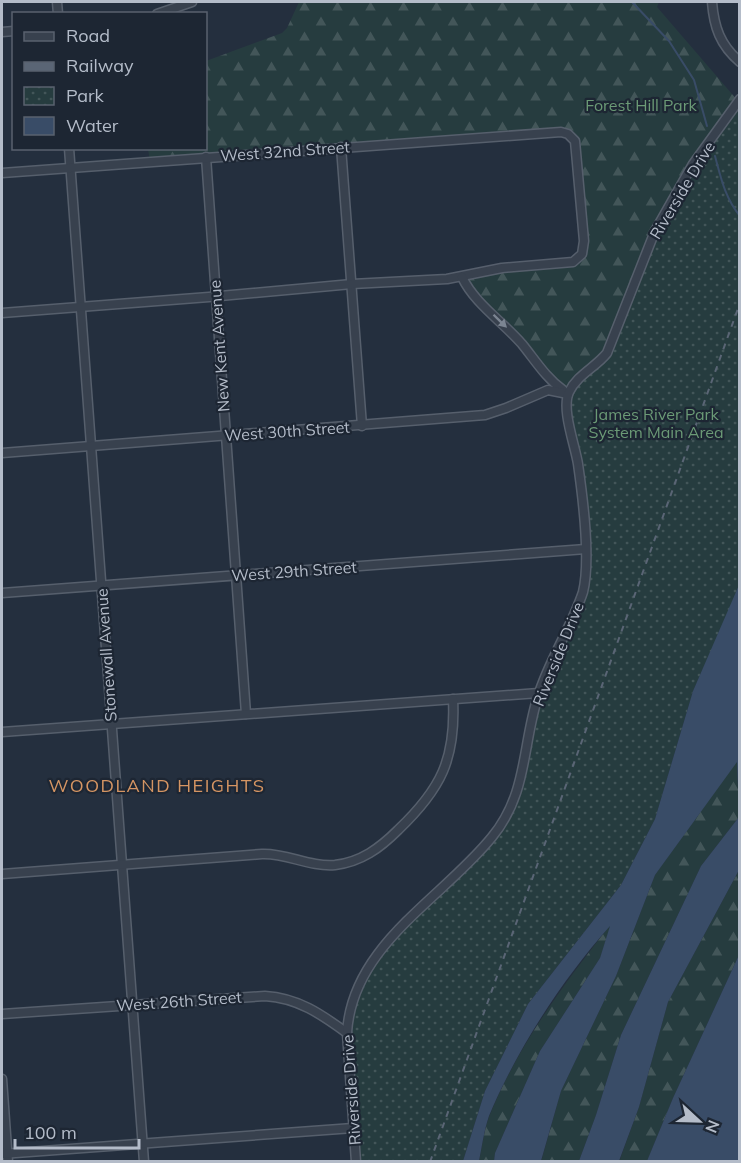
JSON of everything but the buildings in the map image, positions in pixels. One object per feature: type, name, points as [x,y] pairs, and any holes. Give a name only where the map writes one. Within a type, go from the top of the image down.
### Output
[{"type":"street","points":[[163,12],[192,2]]},
{"type":"street","points":[[712,2],[720,39],[728,52],[740,62]]},
{"type":"street","name":"Riverside Drive","points":[[356,1161],[347,1033],[349,1012],[354,995],[375,956],[385,944],[483,849],[505,819],[522,774],[538,693],[583,592],[586,549],[578,466],[567,407],[568,394],[578,380],[600,361],[610,348],[659,223],[693,164],[740,99]]},
{"type":"street","name":"West 32nd Street","points":[[2,173],[556,132],[568,134],[575,141],[584,241],[579,257],[570,262],[502,268],[462,277]]},
{"type":"street","points":[[340,147],[362,426]]},
{"type":"street","name":"Stonewall Avenue","points":[[69,150],[144,1161]]},
{"type":"street","name":"New Kent Avenue","points":[[206,158],[246,714]]},
{"type":"street","points":[[2,313],[462,277],[474,297],[511,332],[550,380],[568,394]]},
{"type":"street","name":"West 30th Street","points":[[2,453],[485,415],[543,392],[554,390],[568,394]]},
{"type":"street","name":"West 29th Street","points":[[2,593],[586,549]]},
{"type":"street","points":[[2,732],[538,693]]},
{"type":"street","points":[[2,874],[262,854],[278,854],[313,864],[333,865],[353,861],[379,847],[416,812],[438,782],[445,768],[453,738],[453,699]]},
{"type":"street","name":"West 26th Street","points":[[2,1014],[274,996],[306,1006],[347,1033]]},
{"type":"street","points":[[2,1079],[6,1156],[143,1143],[353,1128]]},
{"type":"green space","name":"Forest Hill Park","points":[[299,2],[659,2],[657,7],[738,101],[611,344],[568,394],[555,385],[462,277],[570,262],[582,254],[575,143],[568,134],[150,161],[148,150],[207,150],[207,61],[282,33],[287,28]]},
{"type":"green space","name":"James River Park System Main Area","points":[[739,99],[740,585],[693,691],[655,819],[621,885],[528,1004],[485,1091],[463,1161],[356,1162],[348,1022],[369,966],[483,849],[511,808],[533,715],[577,608],[586,549],[568,394],[604,357],[636,277],[679,186]]},
{"type":"green space","points":[[737,761],[739,817],[701,866],[621,1035],[579,1161],[541,1162],[561,1091],[616,976],[655,875]]},
{"type":"green space","points":[[739,870],[739,955],[673,1098],[647,1161],[619,1162],[639,1107],[668,1002]]},
{"type":"green space","points":[[611,924],[600,958],[540,1051],[495,1153],[494,1161],[479,1162],[489,1117],[514,1065],[559,992]]},
{"type":"water","points":[[739,585],[739,812],[737,762],[655,875],[616,976],[561,1091],[541,1161],[494,1161],[495,1153],[540,1051],[600,958],[610,926],[558,992],[513,1066],[489,1116],[479,1161],[463,1161],[485,1091],[528,1004],[621,885],[655,819],[693,691]]},
{"type":"water","points":[[739,817],[739,870],[668,1002],[639,1107],[619,1161],[579,1161],[621,1035],[701,866]]},
{"type":"water","points":[[739,955],[739,1161],[647,1161],[673,1098]]},
{"type":"waterway","points":[[632,2],[669,41],[694,80],[707,126]]},
{"type":"waterway","points":[[715,156],[727,195],[740,216]]},
{"type":"railway","points":[[430,1162],[740,303]]},
{"type":"district","name":"WOODLAND HEIGHTS","points":[[157,786]]}]
